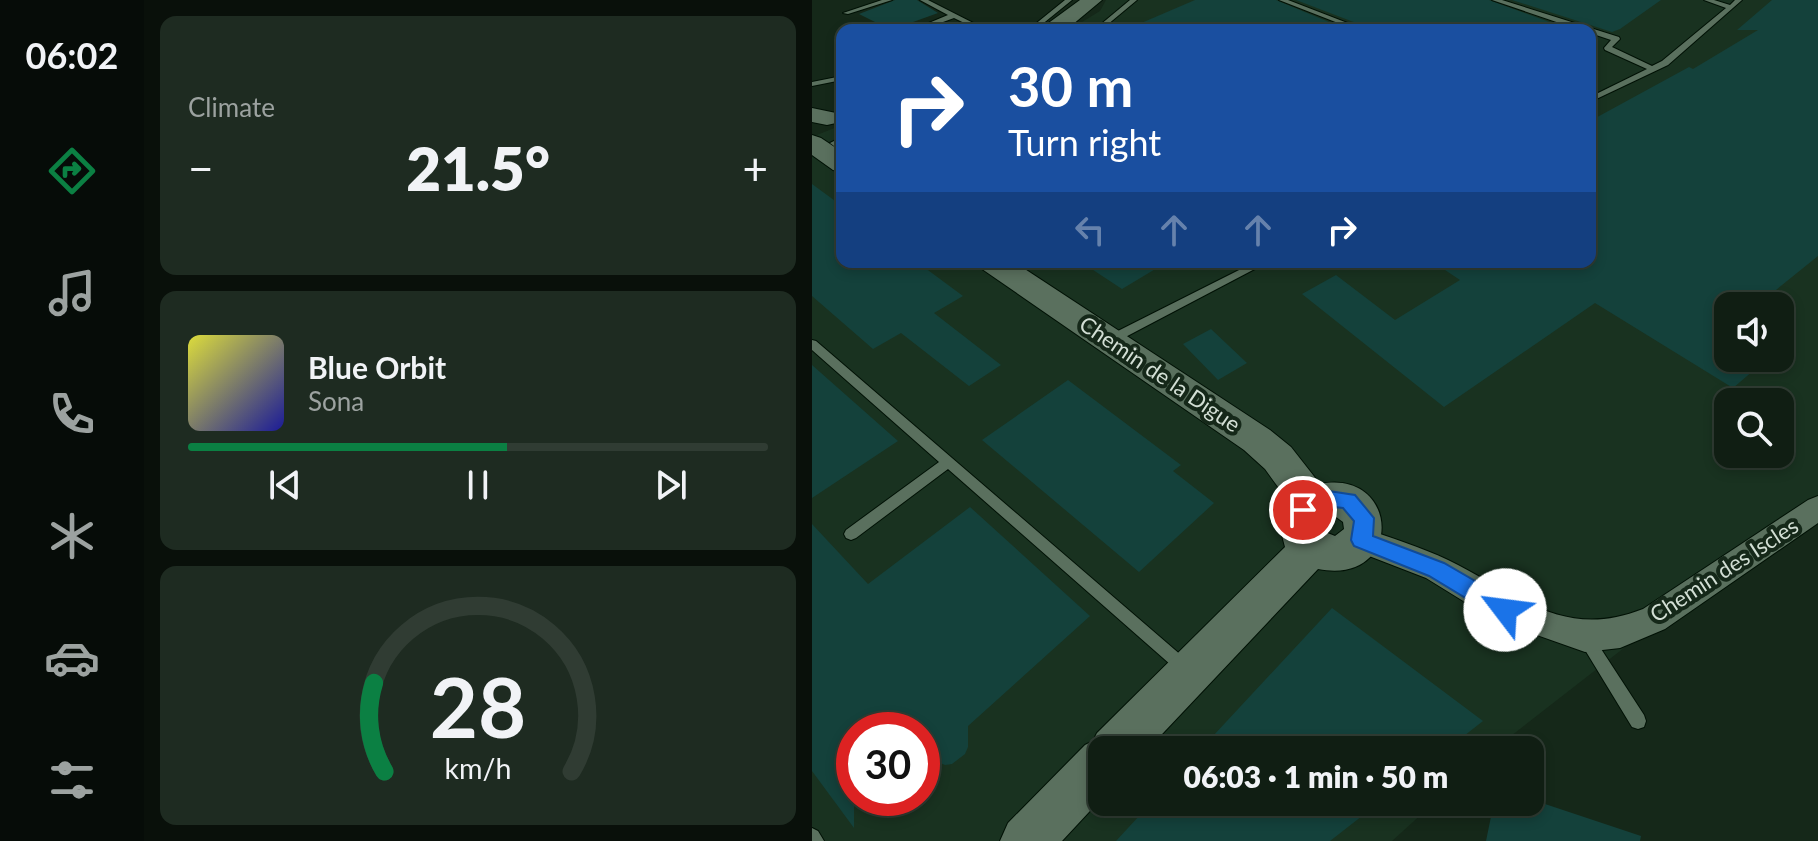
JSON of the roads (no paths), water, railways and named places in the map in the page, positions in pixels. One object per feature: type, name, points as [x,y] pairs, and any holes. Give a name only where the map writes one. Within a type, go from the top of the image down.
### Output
[{"type":"main road","points":[[1062,24],[1092,0]]},
{"type":"main road","name":"Chemin de la Digue","points":[[1002,268],[1257,440],[1278,458],[1311,502]]},
{"type":"main road","points":[[1335,497],[1358,508],[1364,518],[1365,529],[1361,540],[1352,549],[1338,554],[1324,554],[1311,548],[1298,530],[1298,520],[1311,502],[1335,497]]},
{"type":"main road","points":[[1127,736],[1311,548]]},
{"type":"main road","points":[[1026,841],[1088,777]]},
{"type":"street","name":"Chemin des Iscles","points":[[1361,540],[1437,569],[1505,610],[1585,637],[1620,633],[1654,619],[1818,508]]},
{"type":"lane","points":[[846,13],[889,0]]},
{"type":"lane","points":[[923,0],[972,24]]},
{"type":"lane","points":[[1039,24],[1069,0]]},
{"type":"lane","points":[[1104,24],[1134,0]]},
{"type":"lane","points":[[1282,0],[1347,24]]},
{"type":"lane","points":[[1495,0],[1569,24]]},
{"type":"lane","points":[[1707,0],[1731,7]]},
{"type":"lane","points":[[1596,97],[1665,63],[1739,0]]},
{"type":"lane","points":[[931,24],[955,15]]},
{"type":"lane","points":[[1596,33],[1616,39],[1608,48],[1652,69]]},
{"type":"lane","points":[[812,84],[836,79]]},
{"type":"lane","points":[[1110,340],[1251,268]]},
{"type":"lane","points":[[812,344],[1189,672]]},
{"type":"lane","points":[[851,534],[948,462]]},
{"type":"lane","points":[[1585,637],[1638,721]]}]
